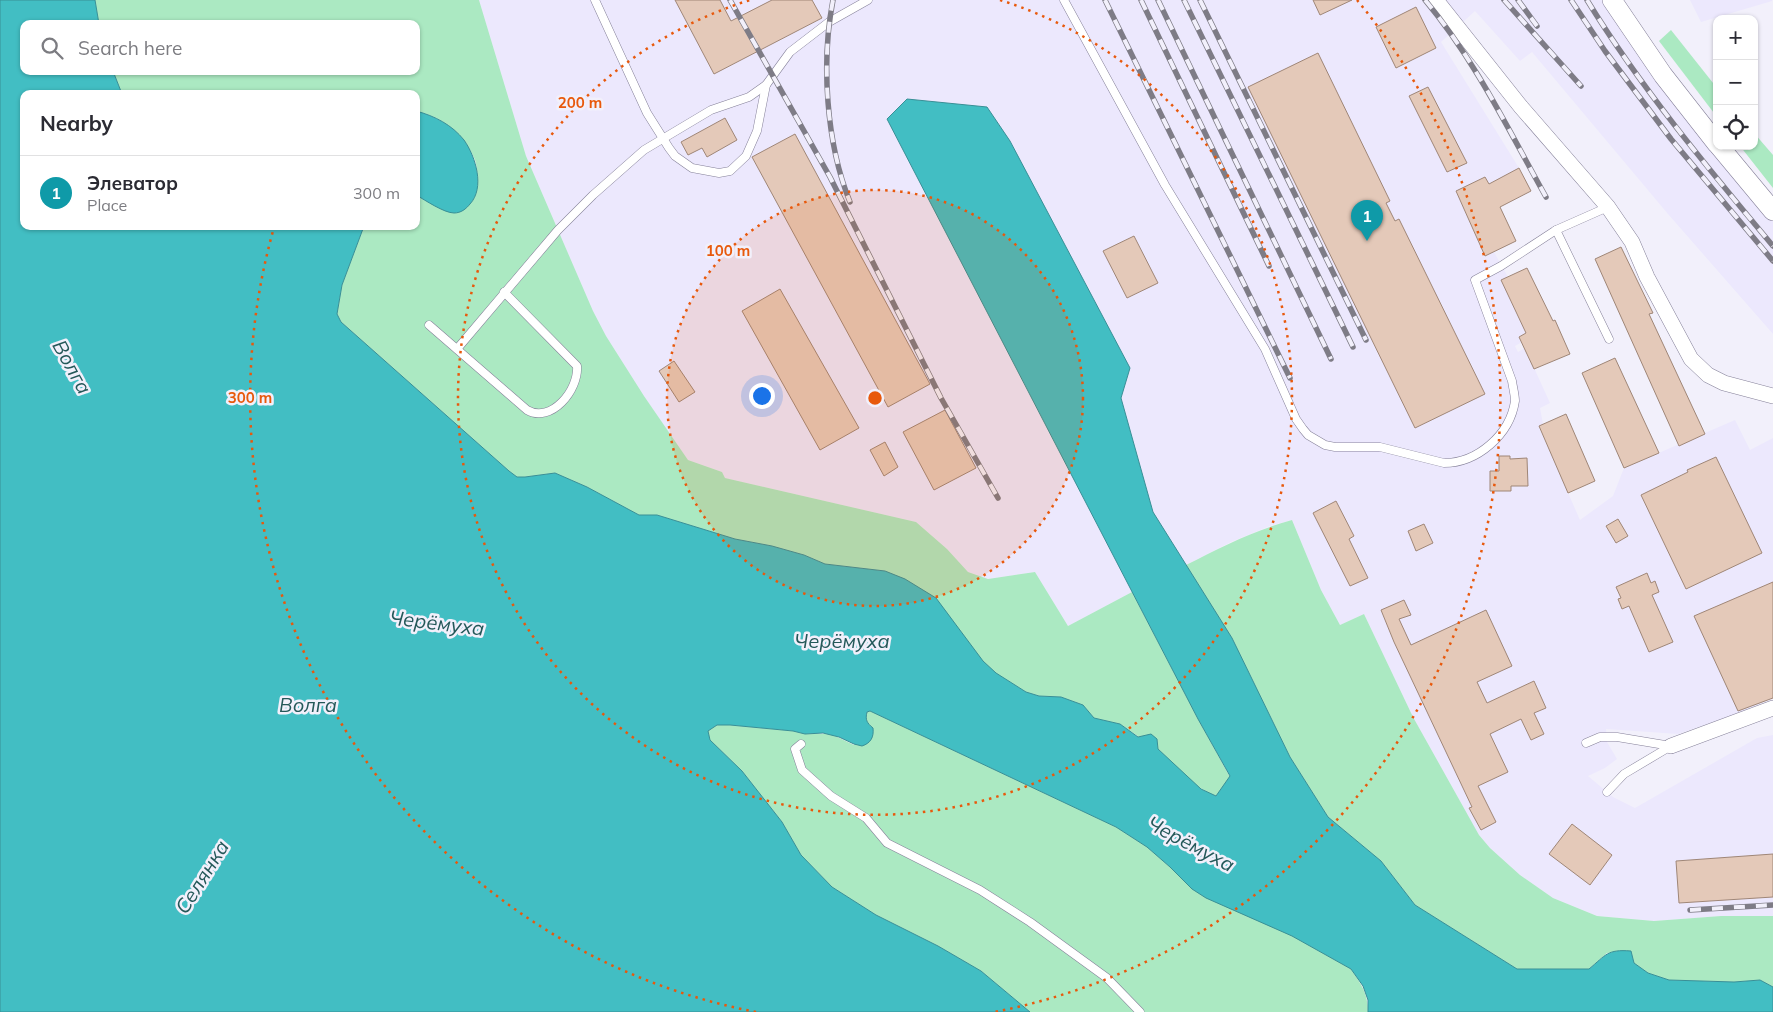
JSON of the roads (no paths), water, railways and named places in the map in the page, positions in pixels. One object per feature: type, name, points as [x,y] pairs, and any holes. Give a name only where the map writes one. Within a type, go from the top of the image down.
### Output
[{"type":"street","points":[[1436,0],[1522,107],[1608,207],[1632,242],[1647,277],[1691,359],[1708,375],[1724,383],[1773,396]]},
{"type":"street","points":[[1612,0],[1662,75],[1713,139]]},
{"type":"street","points":[[1722,150],[1773,211]]},
{"type":"street","points":[[1671,746],[1773,708]]},
{"type":"lane","points":[[595,0],[647,113],[675,156],[692,168],[719,174],[730,171],[746,156],[757,131],[766,85]]},
{"type":"lane","points":[[457,349],[540,248],[574,213],[644,150],[711,110],[749,97],[766,85],[790,52],[796,47],[829,22],[868,0]]},
{"type":"lane","points":[[1064,0],[1165,185],[1265,348],[1296,419],[1308,435],[1317,441],[1335,447],[1380,447],[1444,464],[1461,461],[1490,445],[1504,430],[1515,398],[1512,381],[1475,280],[1501,266],[1556,230],[1608,207]]},
{"type":"lane","points":[[1556,230],[1609,339]]},
{"type":"lane","points":[[429,325],[527,410],[539,414],[551,411],[564,398],[575,380],[577,366],[504,292]]},
{"type":"lane","points":[[1586,743],[1600,737],[1617,737],[1671,746]]},
{"type":"lane","points":[[801,744],[795,749],[802,770],[831,796],[866,818],[887,843],[980,890],[1030,922],[1107,978],[1140,1012]]},
{"type":"lane","points":[[1607,792],[1624,774],[1671,746]]},
{"type":"water","name":"Волга","points":[[0,0],[95,0],[98,20],[20,20],[20,75],[115,75],[120,90],[20,90],[20,230],[363,230],[342,285],[337,314],[341,322],[517,477],[555,473],[587,487],[639,515],[657,515],[735,539],[772,546],[804,555],[825,564],[885,571],[905,579],[936,598],[983,661],[996,673],[1026,692],[1039,696],[1061,697],[1083,705],[1094,718],[1120,724],[1138,737],[1151,734],[1157,739],[1158,749],[1201,789],[1216,796],[1230,776],[1198,719],[887,119],[907,99],[987,107],[1010,141],[1130,368],[1121,398],[1153,512],[1232,638],[1290,757],[1328,817],[1381,861],[1415,905],[1517,969],[1589,969],[1607,954],[1617,951],[1631,951],[1634,963],[1648,973],[1669,980],[1734,982],[1760,980],[1773,987],[1773,1012],[1368,1012],[1368,1000],[1363,986],[1351,969],[1292,936],[1206,898],[1192,889],[1147,847],[1116,827],[870,711],[867,712],[866,719],[873,728],[873,734],[870,741],[862,746],[823,733],[805,734],[793,731],[730,725],[717,725],[708,731],[710,740],[742,771],[782,822],[801,855],[832,887],[876,915],[938,946],[981,971],[1030,1012],[0,1012]]},
{"type":"water","points":[[420,112],[436,118],[449,126],[464,140],[472,155],[477,172],[478,181],[475,197],[465,209],[454,213],[435,206],[420,197]]},
{"type":"railway","points":[[730,0],[830,177],[941,398],[998,498]]},
{"type":"railway","points":[[833,0],[827,49],[828,102],[836,154],[850,202]]},
{"type":"railway","points":[[1105,0],[1290,378]]},
{"type":"railway","points":[[1141,0],[1269,266]]},
{"type":"railway","points":[[1158,0],[1331,359]]},
{"type":"railway","points":[[1184,0],[1353,347]]},
{"type":"railway","points":[[1200,0],[1366,340]]},
{"type":"railway","points":[[1425,0],[1460,47],[1475,71],[1546,197]]},
{"type":"railway","points":[[1504,0],[1581,86]]},
{"type":"railway","points":[[1518,0],[1537,26]]},
{"type":"railway","points":[[1571,0],[1605,51],[1671,139],[1773,261]]},
{"type":"railway","points":[[1587,0],[1652,96],[1699,157],[1773,246]]},
{"type":"railway","points":[[1690,910],[1773,905]]},
{"type":"place","name":"Элеватор","points":[[1367,241]]},
{"type":"water label","name":"Черёмуха","points":[[437,623]]},
{"type":"water label","name":"Черёмуха","points":[[842,641]]},
{"type":"water label","name":"Черёмуха","points":[[1191,844]]},
{"type":"water label","name":"Селянка","points":[[202,877]]}]
